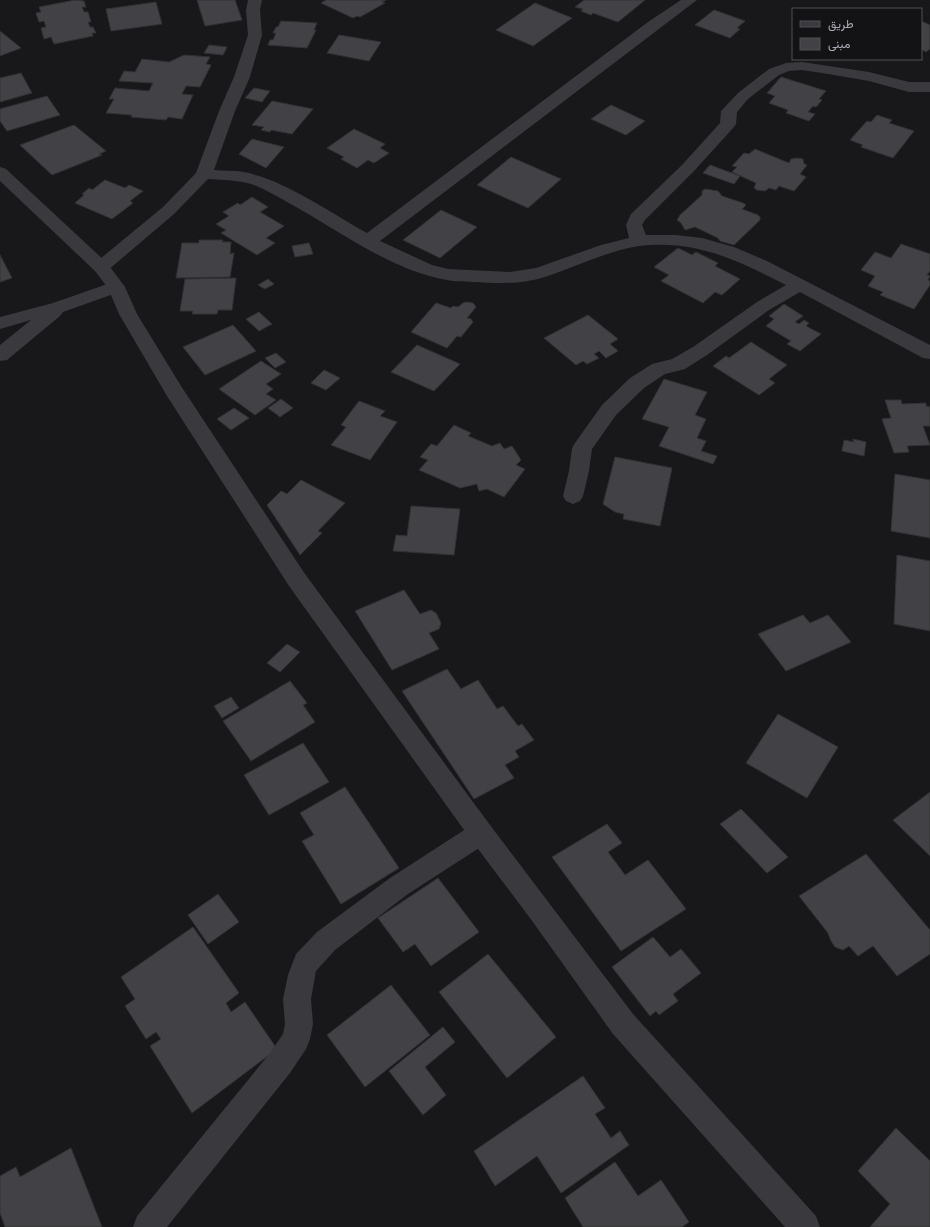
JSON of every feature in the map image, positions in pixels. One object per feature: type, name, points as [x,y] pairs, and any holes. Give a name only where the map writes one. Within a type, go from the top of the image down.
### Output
[{"type":"street","points":[[101,267],[180,200],[204,174],[227,111],[242,77],[255,34],[253,10],[255,0]]},
{"type":"street","points":[[368,241],[653,25],[690,0]]},
{"type":"street","points":[[639,241],[634,225],[637,218],[688,168],[728,124],[729,111],[743,96],[774,72],[786,67],[802,66],[909,87],[930,87]]},
{"type":"street","points":[[0,172],[101,267],[116,287],[128,314],[174,391],[297,580],[481,833],[540,909],[623,1024],[805,1227]]},
{"type":"street","points":[[204,174],[243,177],[260,182],[284,193],[399,257],[448,276],[510,278],[539,273],[607,249],[639,241],[676,240],[702,243],[728,251],[761,265],[930,353]]},
{"type":"street","points":[[573,496],[579,471],[582,448],[609,410],[636,383],[659,369],[678,364],[700,352],[763,306],[799,285]]},
{"type":"street","points":[[0,323],[60,308],[116,287]]},
{"type":"street","points":[[0,355],[60,308]]},
{"type":"street","points":[[148,1227],[276,1069],[296,1039],[299,1024],[297,999],[301,975],[305,963],[326,941],[399,886],[481,833]]},
{"type":"building","points":[[75,0],[84,1],[86,7],[82,7],[84,12],[88,12],[91,22],[88,22],[90,27],[93,27],[96,33],[92,33],[93,36],[54,44],[51,37],[44,39],[41,28],[46,27],[44,21],[39,22],[36,13],[41,12],[39,7]]},
{"type":"building","points":[[197,0],[235,0],[242,20],[205,26]]},
{"type":"building","points":[[326,0],[386,0],[382,2],[385,3],[360,17],[357,16],[353,18],[321,3]]},
{"type":"building","points":[[584,0],[645,0],[618,22],[593,13],[591,15],[581,11],[583,9],[575,7]]},
{"type":"building","points":[[156,2],[162,24],[111,31],[106,9]]},
{"type":"building","points":[[535,3],[572,18],[533,46],[496,30]]},
{"type":"building","points":[[714,10],[745,21],[737,28],[740,29],[730,38],[695,25]]},
{"type":"building","points":[[281,21],[317,23],[314,30],[316,30],[307,48],[268,45],[270,40],[273,40],[276,33],[273,33]]},
{"type":"building","points":[[922,21],[930,25],[930,49],[926,52],[922,50]]},
{"type":"building","points":[[0,31],[21,48],[0,56]]},
{"type":"building","points":[[339,35],[381,42],[369,61],[327,53]]},
{"type":"building","points":[[209,45],[227,47],[223,55],[204,53]]},
{"type":"building","points":[[184,55],[210,57],[206,64],[211,65],[200,87],[186,86],[182,94],[193,95],[182,119],[168,117],[166,120],[106,113],[114,99],[109,99],[115,88],[149,91],[153,83],[119,81],[124,71],[135,72],[142,59],[169,62]]},
{"type":"building","points":[[21,73],[32,93],[0,102],[0,78]]},
{"type":"building","points":[[781,77],[826,91],[819,99],[822,100],[816,107],[813,106],[808,112],[815,114],[809,121],[786,113],[788,110],[769,103],[775,96],[767,93]]},
{"type":"building","points":[[254,88],[270,91],[262,102],[245,98]]},
{"type":"building","points":[[47,96],[60,115],[7,131],[0,121],[0,109]]},
{"type":"building","points":[[272,101],[313,109],[292,134],[271,130],[270,132],[261,130],[264,127],[252,125]]},
{"type":"building","points":[[611,105],[645,121],[626,135],[591,119]]},
{"type":"building","points":[[877,115],[892,120],[889,123],[914,131],[893,158],[861,147],[863,145],[850,140],[867,121],[871,122]]},
{"type":"building","points":[[74,125],[106,151],[99,154],[102,155],[52,175],[20,145]]},
{"type":"building","points":[[354,129],[385,144],[380,148],[389,153],[374,163],[368,160],[357,168],[341,159],[344,157],[327,148]]},
{"type":"building","points":[[252,139],[284,147],[266,168],[239,154]]},
{"type":"building","points":[[755,149],[789,163],[791,159],[803,159],[804,164],[807,165],[800,174],[806,177],[794,191],[779,186],[776,190],[769,188],[765,191],[757,190],[754,188],[756,183],[732,172],[737,167],[732,166],[744,153],[749,154]]},
{"type":"building","points":[[511,157],[561,179],[528,208],[477,185]]},
{"type":"building","points":[[710,165],[740,176],[734,184],[703,173]]},
{"type":"building","points":[[105,180],[125,188],[129,185],[143,191],[130,201],[133,203],[112,219],[75,203],[89,188],[92,190]]},
{"type":"building","points":[[705,189],[718,191],[722,196],[743,203],[746,205],[742,209],[758,215],[760,220],[734,245],[720,241],[718,238],[695,227],[685,230],[681,223],[677,220],[680,215],[702,195],[702,191]]},
{"type":"building","points":[[252,197],[268,207],[260,212],[284,226],[266,238],[275,243],[257,255],[221,233],[226,230],[216,224],[229,216],[223,212],[238,203],[240,205]]},
{"type":"building","points":[[441,210],[477,227],[440,258],[403,240]]},
{"type":"building","points":[[199,240],[223,240],[222,242],[231,242],[230,254],[234,253],[230,277],[176,278],[182,243],[199,243]]},
{"type":"building","points":[[309,243],[313,254],[295,257],[292,246]]},
{"type":"building","points":[[901,244],[930,254],[930,271],[927,275],[930,276],[928,280],[930,281],[930,285],[914,309],[880,295],[883,292],[868,286],[875,276],[861,270],[875,252],[891,258]]},
{"type":"building","points":[[678,248],[692,255],[696,252],[718,263],[715,266],[740,279],[722,295],[715,292],[703,303],[661,281],[669,275],[654,267]]},
{"type":"building","points":[[0,255],[12,278],[0,282]]},
{"type":"building","points":[[236,278],[232,310],[218,310],[217,314],[192,314],[193,311],[180,311],[185,279]]},
{"type":"building","points":[[268,279],[274,284],[265,289],[258,285]]},
{"type":"building","points":[[467,302],[473,303],[476,307],[467,318],[471,319],[473,322],[461,337],[457,336],[447,348],[411,332],[436,303],[451,308],[453,306],[458,307]]},
{"type":"building","points":[[784,304],[803,316],[795,322],[799,324],[804,320],[809,323],[806,326],[821,334],[800,351],[787,344],[791,341],[766,326],[774,319],[769,316]]},
{"type":"building","points":[[259,312],[272,324],[259,331],[246,319]]},
{"type":"building","points":[[588,315],[618,339],[610,344],[618,351],[606,358],[599,351],[594,354],[599,358],[587,364],[583,361],[576,365],[544,338]]},
{"type":"building","points":[[233,325],[256,351],[205,375],[183,347]]},
{"type":"building","points":[[751,342],[787,365],[769,379],[775,383],[759,395],[713,366],[726,356],[729,358]]},
{"type":"building","points":[[417,345],[460,364],[434,391],[391,372]]},
{"type":"building","points":[[276,353],[286,362],[275,368],[265,358]]},
{"type":"building","points":[[261,361],[281,374],[266,384],[273,389],[266,394],[276,400],[255,415],[219,389]]},
{"type":"building","points":[[324,370],[340,378],[326,390],[311,383]]},
{"type":"building","points":[[664,379],[707,392],[695,415],[706,419],[697,438],[706,441],[701,451],[717,456],[713,464],[659,446],[669,427],[642,419]]},
{"type":"building","points":[[281,399],[293,408],[280,417],[268,408]]},
{"type":"building","points":[[885,400],[901,400],[902,404],[926,403],[926,406],[930,407],[930,426],[923,426],[930,445],[907,446],[909,452],[894,453],[882,419],[891,418]]},
{"type":"building","points":[[359,401],[385,411],[380,416],[397,422],[370,460],[331,445],[346,427],[341,425]]},
{"type":"building","points":[[234,408],[249,418],[231,430],[217,419]]},
{"type":"building","points":[[454,425],[471,433],[468,436],[492,446],[500,443],[504,449],[512,446],[521,460],[516,465],[525,469],[504,497],[487,489],[479,491],[477,484],[460,488],[419,470],[428,460],[420,457],[431,444],[437,446]]},
{"type":"building","points":[[853,439],[866,442],[864,456],[842,451],[844,440],[854,442]]},
{"type":"building","points":[[615,457],[672,468],[660,526],[623,519],[624,514],[615,512],[603,504]]},
{"type":"building","points":[[895,474],[930,480],[930,538],[891,531]]},
{"type":"building","points":[[301,480],[345,503],[318,531],[322,533],[300,555],[267,505],[281,491],[287,494]]},
{"type":"building","points":[[411,506],[460,509],[454,555],[393,551],[396,535],[407,536]]},
{"type":"building","points":[[897,555],[930,561],[930,631],[894,624]]},
{"type":"building","points":[[404,590],[420,614],[431,610],[436,613],[441,623],[439,629],[429,633],[439,649],[392,670],[355,611]]},
{"type":"building","points":[[803,615],[810,623],[828,615],[851,642],[786,671],[758,634]]},
{"type":"building","points":[[287,644],[300,652],[280,672],[267,663]]},
{"type":"building","points":[[447,669],[461,689],[478,680],[497,709],[503,706],[518,726],[522,724],[534,740],[515,751],[519,757],[505,765],[514,778],[474,799],[402,691]]},
{"type":"building","points":[[290,681],[307,703],[303,705],[315,722],[251,761],[223,721]]},
{"type":"building","points":[[231,697],[239,708],[222,718],[214,706]]},
{"type":"building","points":[[778,714],[838,747],[807,798],[746,763]]},
{"type":"building","points":[[303,743],[329,782],[269,815],[244,775]]},
{"type":"building","points":[[345,787],[399,868],[341,904],[302,841],[314,835],[300,813]]},
{"type":"building","points":[[930,792],[930,856],[893,820]]},
{"type":"building","points":[[741,809],[788,857],[767,873],[720,824]]},
{"type":"building","points":[[607,824],[622,843],[608,852],[625,875],[648,860],[686,909],[621,951],[552,857]]},
{"type":"building","points":[[866,854],[930,930],[930,954],[897,976],[873,946],[858,956],[849,946],[843,950],[835,947],[828,933],[799,896]]},
{"type":"building","points":[[438,878],[479,932],[431,966],[415,944],[403,952],[378,918]]},
{"type":"building","points":[[218,894],[239,922],[208,944],[188,915]]},
{"type":"building","points":[[193,927],[239,993],[226,1003],[231,1012],[245,1002],[277,1049],[192,1113],[150,1046],[161,1039],[156,1032],[146,1039],[125,1006],[135,999],[121,977]]},
{"type":"building","points":[[653,937],[670,957],[681,949],[701,973],[673,994],[678,1001],[659,1015],[656,1011],[650,1016],[612,967]]},
{"type":"building","points":[[488,954],[556,1037],[507,1078],[439,992]]},
{"type":"building","points":[[391,985],[430,1035],[365,1087],[327,1035]]},
{"type":"building","points":[[443,1027],[455,1042],[425,1067],[446,1095],[423,1115],[389,1071]]},
{"type":"building","points":[[583,1076],[605,1108],[595,1114],[611,1138],[620,1131],[629,1145],[561,1193],[537,1156],[495,1186],[474,1151]]},
{"type":"building","points":[[896,1128],[930,1161],[930,1227],[870,1227],[890,1204],[858,1171]]},
{"type":"building","points":[[71,1148],[102,1227],[5,1227],[0,1213],[0,1176],[16,1167],[20,1177]]},
{"type":"building","points":[[615,1162],[638,1196],[661,1180],[689,1222],[682,1227],[583,1227],[565,1198]]}]
